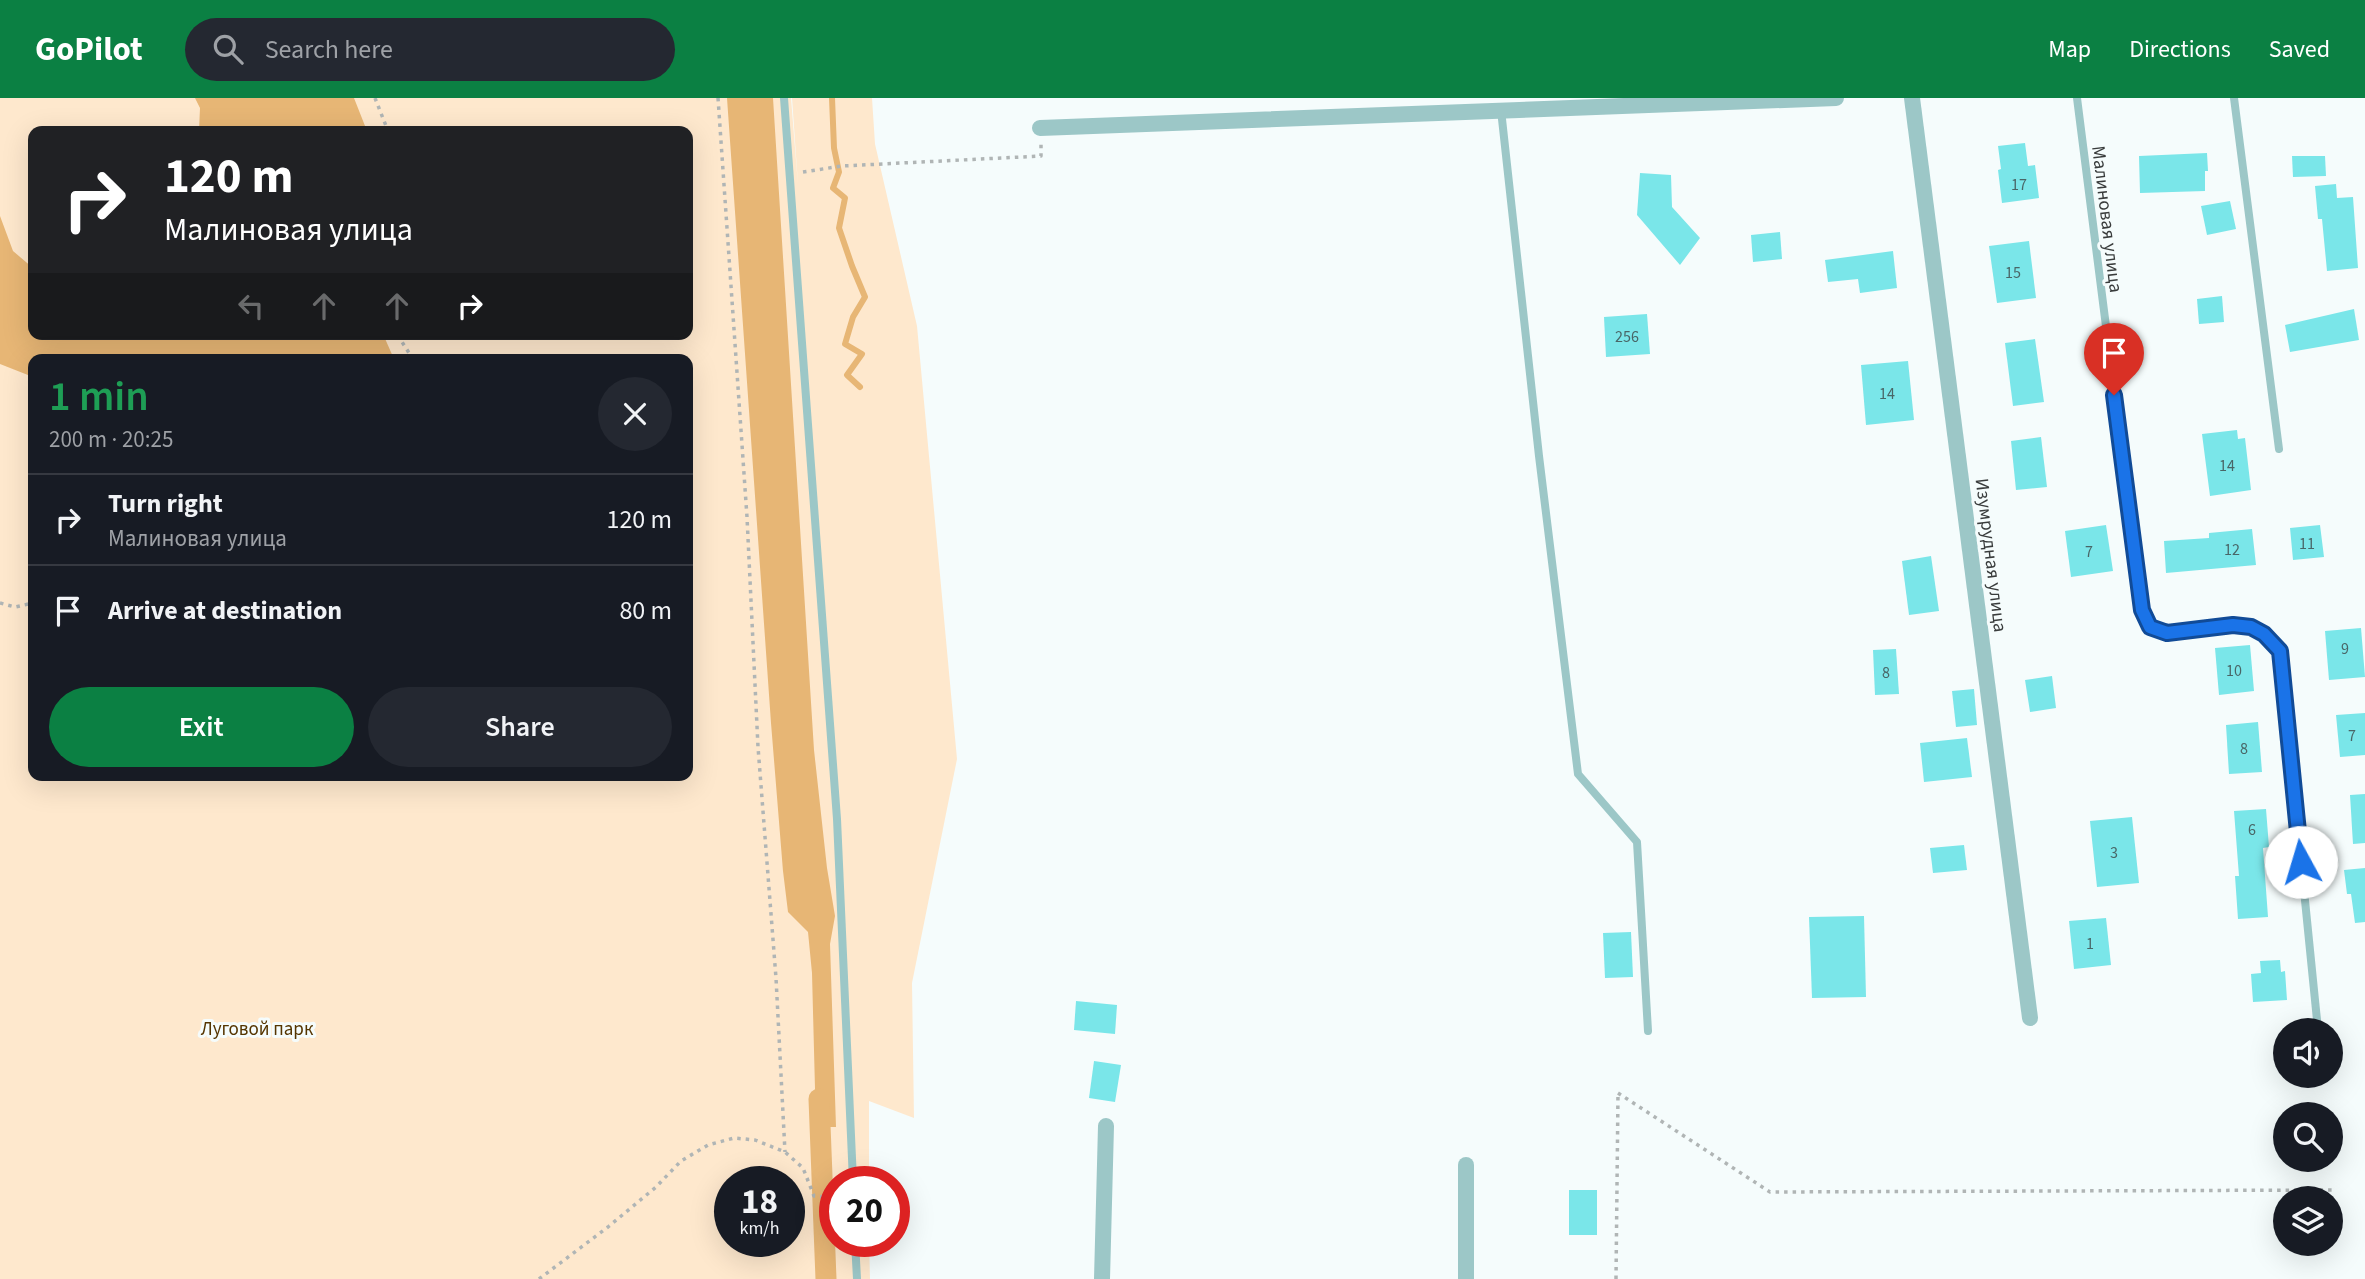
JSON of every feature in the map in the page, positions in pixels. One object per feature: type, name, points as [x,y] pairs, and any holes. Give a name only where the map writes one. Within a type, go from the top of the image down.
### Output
[{"type":"street","points":[[1040,128],[1836,98]]},
{"type":"street","name":"Изумрудная улица","points":[[1912,98],[2030,1018]]},
{"type":"street","points":[[1102,1279],[1106,1126]]},
{"type":"street","points":[[1466,1165],[1466,1279]]},
{"type":"lane","points":[[784,98],[837,819],[851,1166]]},
{"type":"lane","name":"Малиновая улица","points":[[2077,98],[2142,610],[2150,627],[2167,633],[2233,625],[2251,627],[2264,634],[2280,651],[2317,1018]]},
{"type":"lane","points":[[2234,98],[2279,449]]},
{"type":"lane","points":[[1501,110],[1539,456],[1578,774],[1637,842],[1648,1031]]},
{"type":"lane","points":[[855,1257],[856,1279]]},
{"type":"path","points":[[375,98],[386,126]]},
{"type":"path","points":[[718,98],[747,517],[758,747],[776,978],[785,1152]]},
{"type":"path","points":[[790,174],[842,166],[1041,156],[1040,128]]},
{"type":"path","points":[[0,603],[15,607],[28,604]]},
{"type":"path","points":[[1616,1279],[1618,1093],[1770,1192],[2273,1190]]},
{"type":"path","points":[[540,1279],[656,1187],[681,1161],[708,1145],[734,1138],[755,1140],[785,1152],[803,1168],[814,1196],[819,1198]]},
{"type":"green space","name":"Луговой парк","points":[[0,98],[791,98],[798,185],[792,98],[872,98],[875,144],[917,326],[957,759],[912,983],[914,1118],[869,1101],[869,1166],[819,1166],[819,1257],[869,1257],[870,1279],[0,1279]]},
{"type":"shaded area","points":[[195,98],[354,98],[365,126],[199,126],[200,108]]},
{"type":"shaded area","points":[[727,98],[773,98],[814,750],[835,916],[830,944],[836,1127],[816,1127],[812,973],[808,932],[788,912],[783,871]]},
{"type":"shaded area","points":[[0,216],[13,251],[28,264],[28,340],[386,340],[392,354],[28,354],[28,375],[0,364]]},
{"type":"building","points":[[2025,143],[2028,166],[2035,165],[2039,198],[2002,203],[1998,146]]},
{"type":"building","points":[[2207,153],[2205,191],[2140,193],[2139,156]]},
{"type":"building","points":[[2292,156],[2325,156],[2326,176],[2293,177]]},
{"type":"building","points":[[1640,173],[1671,175],[1672,207],[1700,238],[1680,265],[1637,215]]},
{"type":"building","points":[[2336,184],[2337,198],[2353,197],[2358,268],[2327,271],[2322,219],[2318,219],[2315,186]]},
{"type":"building","points":[[2230,201],[2236,229],[2207,235],[2201,206]]},
{"type":"building","points":[[1780,232],[1782,259],[1753,262],[1751,235]]},
{"type":"building","points":[[2029,241],[2036,298],[1997,303],[1989,246]]},
{"type":"building","points":[[1893,251],[1897,288],[1860,293],[1858,279],[1828,282],[1825,260]]},
{"type":"building","points":[[2222,296],[2224,322],[2199,324],[2197,299]]},
{"type":"building","points":[[2354,309],[2359,340],[2290,352],[2285,325]]},
{"type":"building","points":[[1647,314],[1650,354],[1606,357],[1604,317]]},
{"type":"building","points":[[2035,339],[2044,402],[2013,406],[2005,343]]},
{"type":"building","points":[[1908,361],[1914,420],[1866,425],[1861,365]]},
{"type":"building","points":[[2237,430],[2238,439],[2245,438],[2251,490],[2210,496],[2202,434]]},
{"type":"building","points":[[2041,437],[2047,487],[2016,490],[2011,441]]},
{"type":"building","points":[[2106,525],[2113,571],[2071,577],[2065,531]]},
{"type":"building","points":[[2320,525],[2324,557],[2293,560],[2290,528]]},
{"type":"building","points":[[2252,529],[2256,565],[2166,573],[2164,541],[2209,538],[2209,533]]},
{"type":"building","points":[[1931,556],[1939,611],[1909,615],[1902,561]]},
{"type":"building","points":[[2361,628],[2365,677],[2329,680],[2325,631]]},
{"type":"building","points":[[2250,645],[2254,691],[2219,695],[2215,648]]},
{"type":"building","points":[[1896,649],[1899,694],[1875,695],[1873,650]]},
{"type":"building","points":[[2052,676],[2056,708],[2030,712],[2025,680]]},
{"type":"building","points":[[1974,689],[1977,725],[1956,727],[1952,691]]},
{"type":"building","points":[[2365,713],[2365,755],[2340,757],[2336,715]]},
{"type":"building","points":[[2258,722],[2262,772],[2229,774],[2226,725]]},
{"type":"building","points":[[1967,738],[1972,777],[1924,782],[1920,743]]},
{"type":"building","points":[[2365,794],[2365,843],[2353,844],[2350,795]]},
{"type":"building","points":[[2266,809],[2269,847],[2263,848],[2268,917],[2238,919],[2235,876],[2239,876],[2234,811]]},
{"type":"building","points":[[2132,817],[2139,883],[2097,887],[2090,821]]},
{"type":"building","points":[[1964,845],[1967,870],[1933,873],[1930,848]]},
{"type":"building","points":[[2365,868],[2365,922],[2355,923],[2344,870]]},
{"type":"building","points":[[1864,916],[1866,997],[1812,998],[1809,917]]},
{"type":"building","points":[[2106,918],[2111,965],[2074,969],[2069,921]]},
{"type":"building","points":[[1631,932],[1633,977],[1605,978],[1603,933]]},
{"type":"building","points":[[2280,960],[2281,972],[2285,971],[2287,1000],[2253,1002],[2251,974],[2261,973],[2260,961]]},
{"type":"building","points":[[1076,1001],[1117,1005],[1115,1034],[1074,1030]]},
{"type":"building","points":[[1094,1061],[1121,1065],[1115,1102],[1089,1098]]},
{"type":"building","points":[[1569,1190],[1597,1190],[1597,1235],[1569,1235]]},
{"type":"waterway","points":[[832,98],[834,148],[839,172],[833,188],[845,198],[839,228],[865,297],[853,317],[845,344],[862,354],[847,375],[860,387]]},
{"type":"waterway","points":[[819,1099],[826,1279]]},
{"type":"route","points":[[2114,395],[2142,610],[2150,627],[2167,633],[2233,625],[2251,627],[2264,634],[2280,651],[2301,862]]}]
